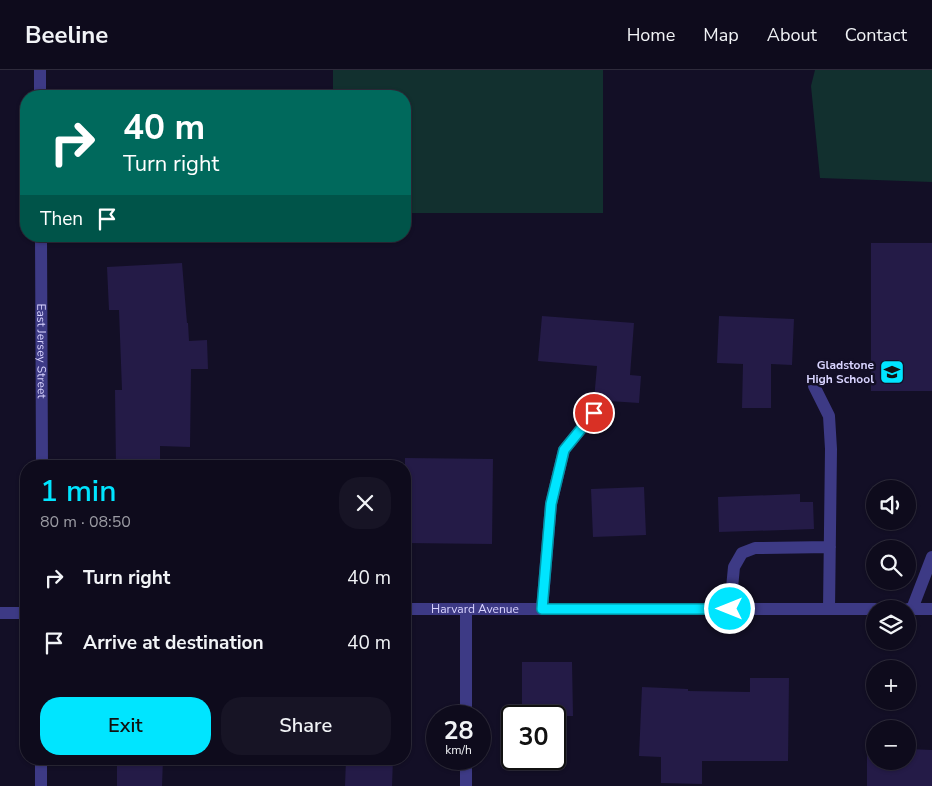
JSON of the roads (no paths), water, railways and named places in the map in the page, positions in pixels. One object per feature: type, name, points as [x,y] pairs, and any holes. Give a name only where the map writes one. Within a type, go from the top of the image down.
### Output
[{"type":"street","points":[[40,70],[40,90]]},
{"type":"street","name":"East Jersey Street","points":[[41,242],[42,460]]},
{"type":"street","points":[[814,386],[829,416],[831,449],[829,610]]},
{"type":"street","points":[[542,609],[551,504],[564,450],[594,413]]},
{"type":"street","points":[[730,609],[734,567],[742,553],[755,548],[830,547]]},
{"type":"street","points":[[914,600],[932,557]]},
{"type":"street","name":"Harvard Avenue","points":[[411,609],[866,609]]},
{"type":"street","points":[[466,609],[466,705]]},
{"type":"street","points":[[916,609],[932,609]]},
{"type":"street","points":[[0,613],[20,613]]},
{"type":"street","points":[[41,765],[41,786]]},
{"type":"street","points":[[466,770],[466,786]]},
{"type":"place","name":"Gladstone High School","points":[[892,372]]}]
